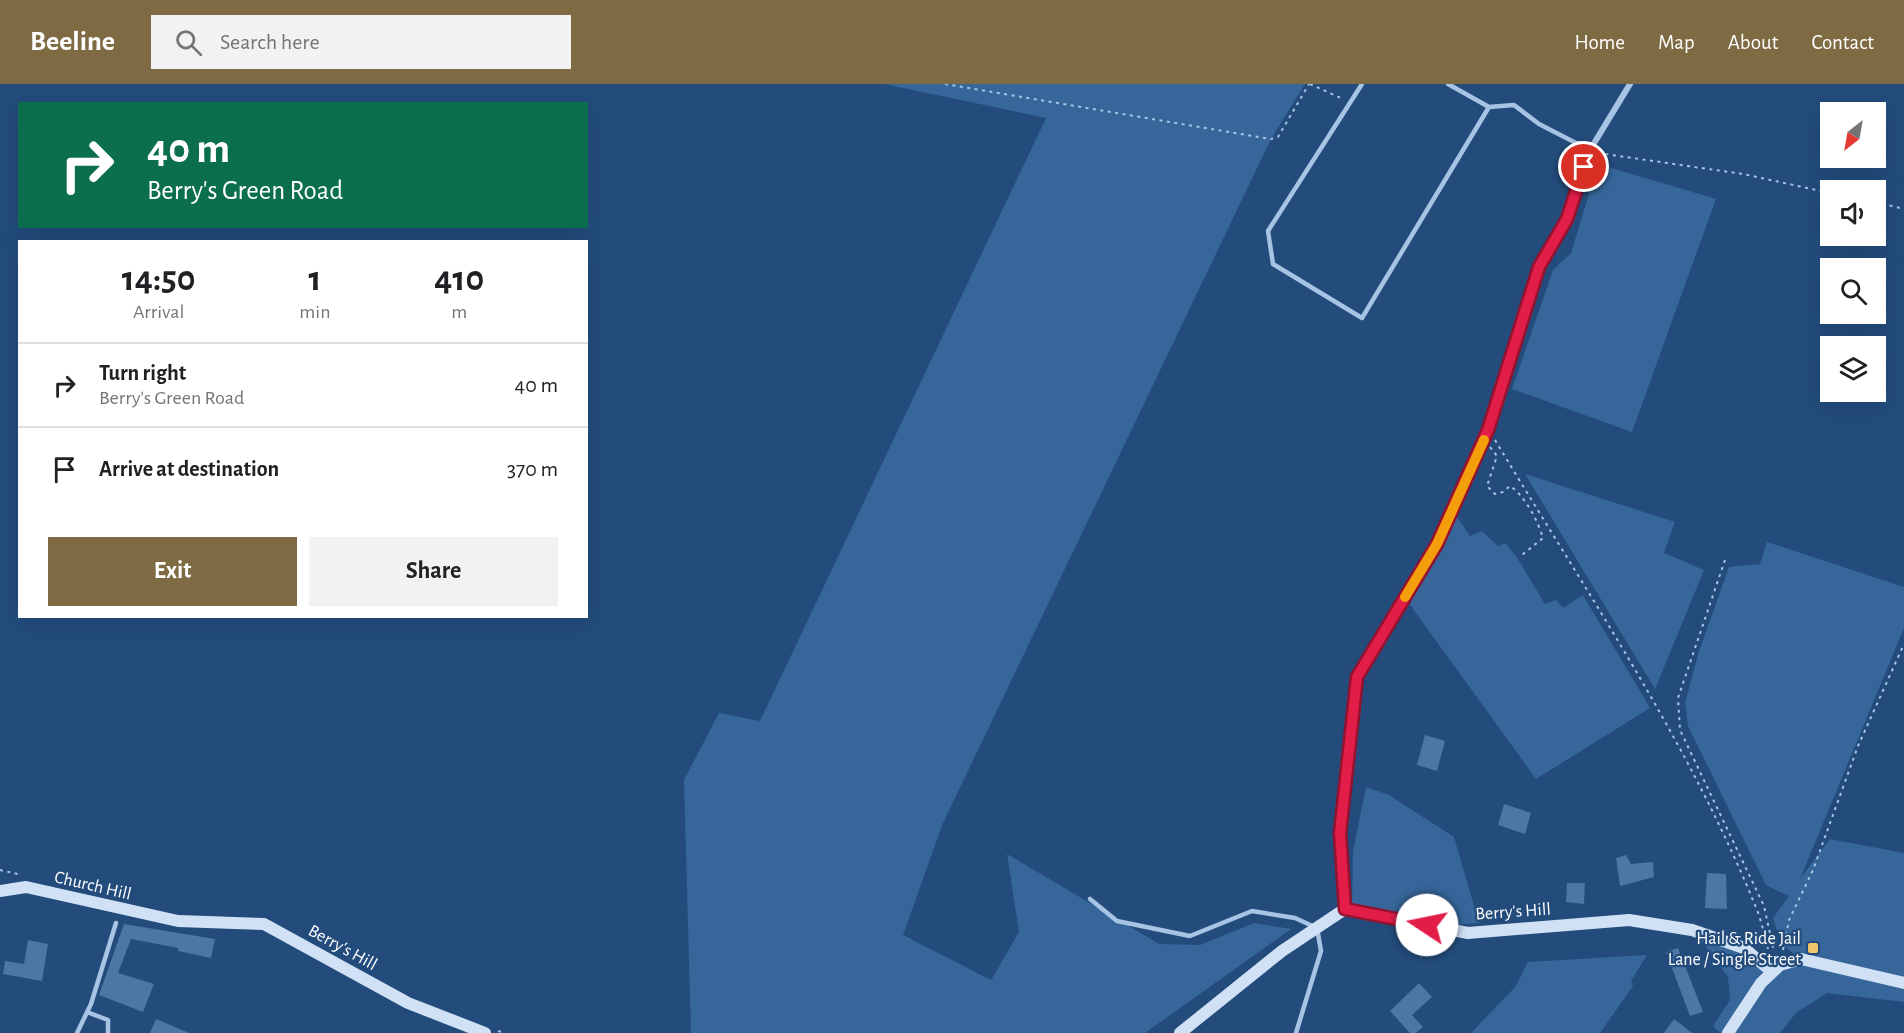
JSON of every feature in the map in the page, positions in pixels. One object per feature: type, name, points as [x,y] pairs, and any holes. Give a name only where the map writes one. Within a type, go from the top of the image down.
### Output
[{"type":"street","points":[[1180,1033],[1282,951],[1345,909],[1340,833],[1357,677],[1437,544],[1488,430],[1539,267],[1567,219],[1591,147],[1630,84]]},
{"type":"street","name":"Church Hill","points":[[0,891],[26,887],[178,921]]},
{"type":"street","name":"Berry's Hill","points":[[1345,909],[1468,933],[1629,920],[1692,930],[1734,944],[1776,968]]},
{"type":"street","name":"Berry's Hill","points":[[178,921],[264,924],[408,1003],[485,1033]]},
{"type":"street","points":[[1728,1033],[1776,968],[1801,959],[1904,983]]},
{"type":"lane","points":[[1362,84],[1352,103],[1268,231],[1273,264],[1362,318],[1489,107]]},
{"type":"lane","points":[[1448,84],[1489,107],[1514,105],[1539,124],[1576,143],[1591,147]]},
{"type":"lane","points":[[1090,899],[1117,921],[1190,936],[1252,911],[1295,918],[1317,928],[1321,951],[1296,1033]]},
{"type":"lane","points":[[77,1033],[87,1012],[116,923]]},
{"type":"lane","points":[[87,1012],[108,1020],[108,1033]]},
{"type":"path","points":[[945,84],[1271,139],[1278,137],[1309,84],[1352,103]]},
{"type":"path","points":[[1591,147],[1601,154],[1743,174],[1820,191]]},
{"type":"path","points":[[1886,204],[1904,208]]},
{"type":"path","points":[[1488,430],[1656,705],[1705,798],[1757,911],[1776,968]]},
{"type":"path","points":[[1483,441],[1497,456],[1487,486],[1496,494],[1510,486],[1517,490],[1540,528],[1543,538],[1522,555]]},
{"type":"path","points":[[1725,560],[1678,698],[1680,730],[1764,906],[1776,968]]},
{"type":"path","points":[[1776,968],[1789,920],[1813,870],[1858,746],[1904,644]]},
{"type":"shaded area","points":[[884,84],[1305,84],[1271,139],[943,823],[903,935],[991,980],[1019,932],[1007,854],[1159,944],[1200,945],[1254,923],[1291,929],[1145,1033],[691,1033],[684,780],[719,713],[760,721],[1046,118]]},
{"type":"shaded area","points":[[1605,166],[1716,199],[1632,432],[1512,389],[1553,270],[1571,253],[1592,184]]},
{"type":"shaded area","points":[[1525,474],[1675,522],[1664,553],[1704,570],[1655,689]]},
{"type":"shaded area","points":[[1455,514],[1470,536],[1482,531],[1498,546],[1505,543],[1516,556],[1545,604],[1556,600],[1563,608],[1583,595],[1650,708],[1536,779],[1408,602],[1440,553]]},
{"type":"shaded area","points":[[1767,542],[1904,587],[1904,628],[1800,879],[1830,839],[1904,853],[1904,1002],[1827,993],[1796,1013],[1780,1033],[1720,1033],[1713,1026],[1730,1000],[1728,977],[1700,939],[1797,963],[1801,959],[1781,944],[1773,918],[1789,896],[1766,885],[1688,726],[1685,703],[1699,651],[1729,567],[1760,564]]},
{"type":"shaded area","points":[[1366,787],[1389,795],[1454,837],[1479,923],[1451,925],[1352,906],[1353,851]]},
{"type":"shaded area","points":[[1647,955],[1631,981],[1633,986],[1600,1033],[1471,1033],[1516,986],[1528,962]]},
{"type":"building","points":[[1425,735],[1445,741],[1437,771],[1417,765]]},
{"type":"building","points":[[1504,804],[1531,813],[1525,834],[1498,825]]},
{"type":"building","points":[[1626,855],[1631,864],[1653,862],[1654,877],[1620,886],[1616,858]]},
{"type":"building","points":[[1707,873],[1726,874],[1727,909],[1705,908]]},
{"type":"building","points":[[1567,883],[1585,883],[1584,904],[1566,902]]},
{"type":"building","points":[[124,924],[215,939],[211,958],[178,951],[178,948],[131,939],[118,973],[154,984],[143,1012],[99,995]]},
{"type":"building","points":[[28,940],[48,944],[42,981],[3,974],[5,961],[24,964]]},
{"type":"building","points":[[1678,948],[1703,1012],[1690,1016],[1666,952]]},
{"type":"building","points":[[1419,983],[1432,997],[1412,1015],[1423,1027],[1416,1033],[1410,1033],[1390,1011]]},
{"type":"building","points":[[156,1019],[189,1033],[150,1033]]},
{"type":"building","points":[[1674,1019],[1692,1033],[1664,1033]]},
{"type":"slow traffic","points":[[1405,597],[1437,544],[1484,440]]},
{"type":"place","name":"Hail & Ride Jail Lane / Single Street","points":[[1813,948]]},
{"type":"route","points":[[1427,925],[1345,909],[1340,833],[1357,677],[1437,544],[1488,430],[1517,344],[1539,267],[1567,219],[1584,167]]}]
